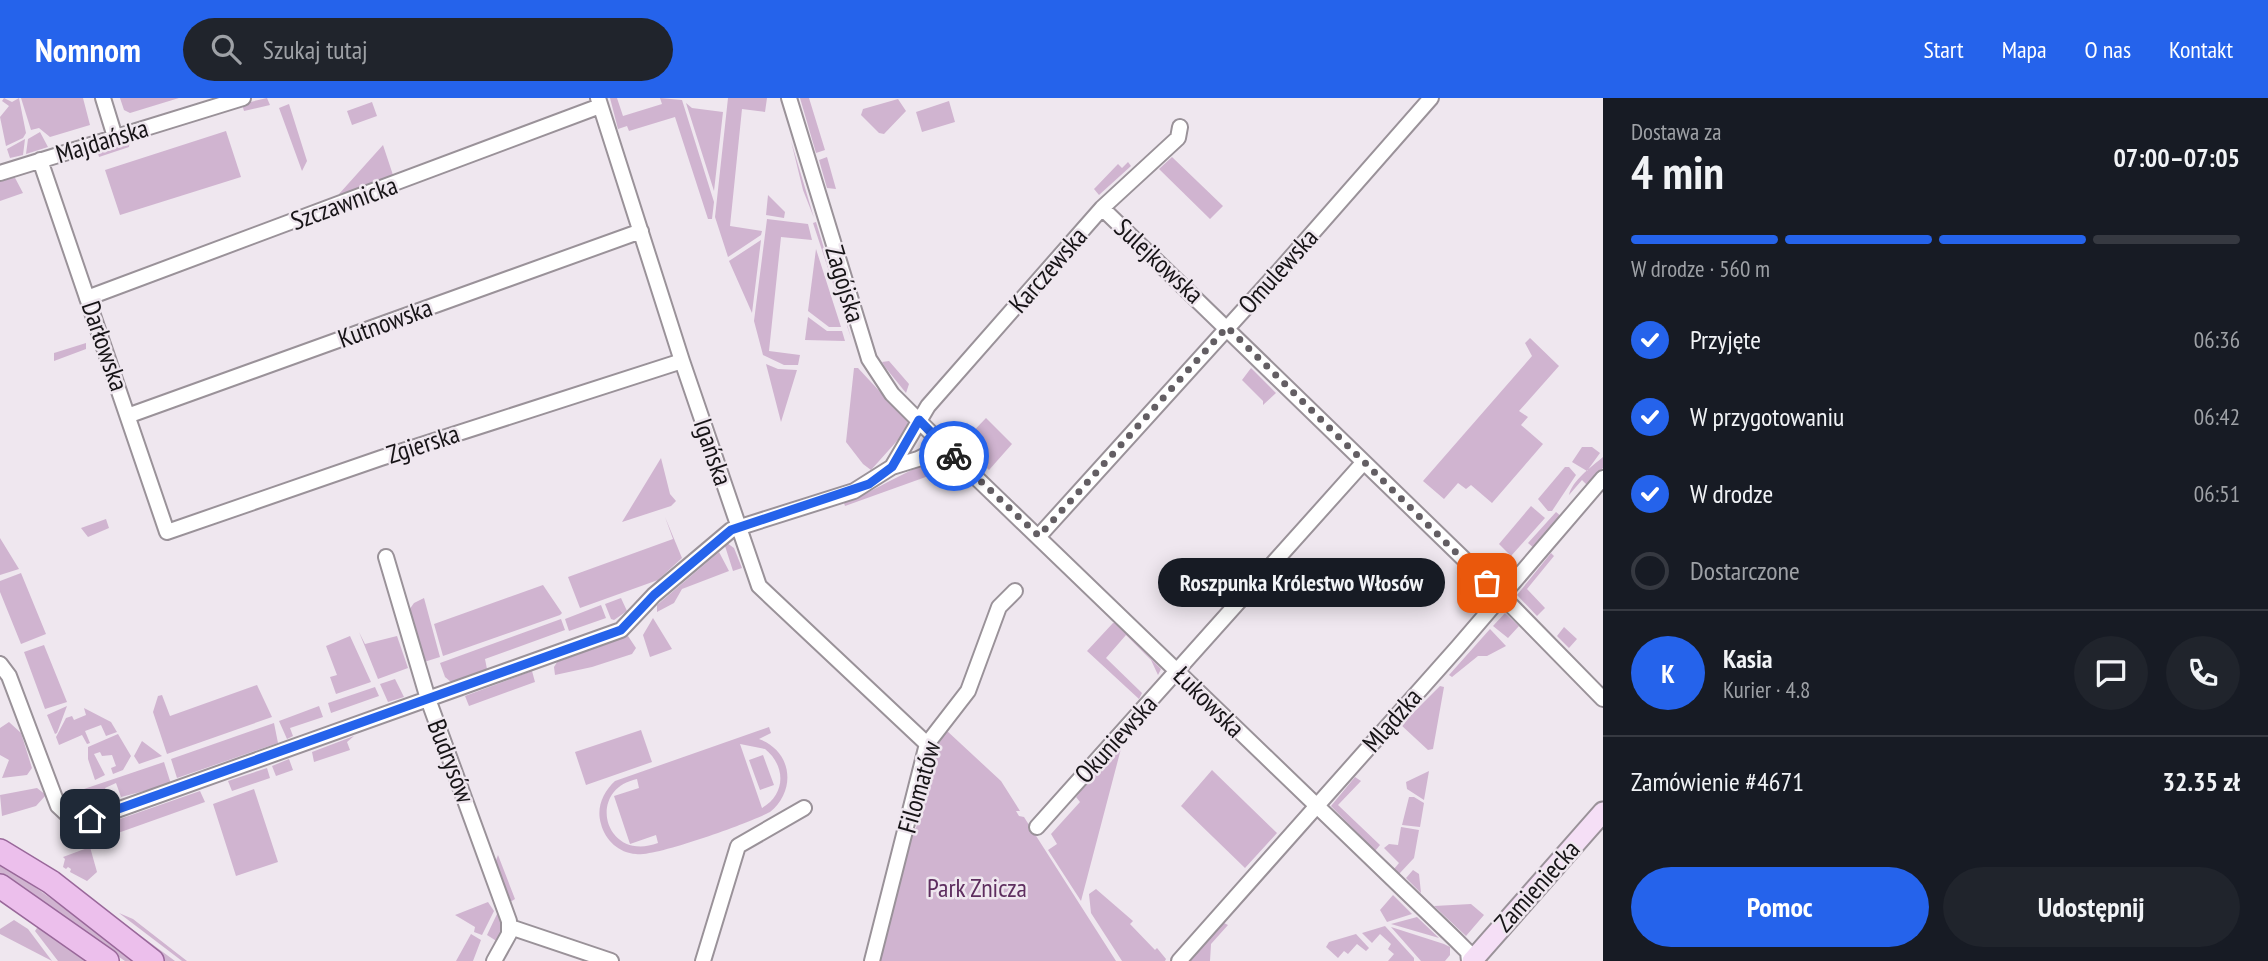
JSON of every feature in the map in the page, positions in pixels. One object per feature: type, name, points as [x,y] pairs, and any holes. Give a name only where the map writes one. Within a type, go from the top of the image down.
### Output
[{"type":"main road","points":[[0,851],[51,882],[152,961]]},
{"type":"main road","points":[[0,886],[107,961]]},
{"type":"street","points":[[103,98],[115,137]]},
{"type":"street","name":"Majdańska","points":[[0,173],[243,98]]},
{"type":"street","name":"Zagójska","points":[[789,98],[869,359],[887,388],[944,446]]},
{"type":"street","name":"Omulewska","points":[[1039,536],[1431,98]]},
{"type":"street","name":"Igańska","points":[[599,102],[754,578],[765,594],[927,744]]},
{"type":"street","name":"Szczawnicka","points":[[88,298],[599,102]]},
{"type":"street","name":"Karczewska","points":[[892,467],[919,420],[1102,208],[1178,138],[1180,127]]},
{"type":"street","name":"Darłowska","points":[[40,160],[130,415],[167,532]]},
{"type":"street","name":"Sulejkowska","points":[[1102,208],[1503,596],[1603,699]]},
{"type":"street","name":"Kutnowska","points":[[130,415],[640,231]]},
{"type":"street","name":"Zgierska","points":[[167,532],[381,457],[682,361]]},
{"type":"street","points":[[0,664],[9,676],[21,714],[58,806],[73,820],[83,821],[621,630],[680,572],[724,535],[738,527],[854,491],[892,467],[919,459],[944,446]]},
{"type":"street","name":"Łukowska","points":[[944,446],[1468,952],[1470,961]]},
{"type":"street","name":"Okuniewska","points":[[1037,827],[1363,463]]},
{"type":"street","name":"Mlądzka","points":[[1180,961],[1503,596],[1603,478]]},
{"type":"street","name":"Budrysów","points":[[386,557],[428,699],[510,927]]},
{"type":"street","name":"Filomatów","points":[[872,961],[927,744],[968,691],[999,607],[1014,591]]},
{"type":"street","points":[[0,683],[21,714]]},
{"type":"street","points":[[703,961],[738,846],[804,808]]},
{"type":"street","name":"Zamieniecka","points":[[1470,961],[1603,811]]},
{"type":"street","points":[[495,961],[510,927],[611,961]]},
{"type":"green space","points":[[4,98],[12,102],[19,98],[26,133],[23,138],[6,146],[0,117],[9,106],[2,101]]},
{"type":"green space","points":[[21,98],[83,98],[90,125],[50,137],[39,128],[31,130]]},
{"type":"green space","points":[[120,98],[179,98],[130,113],[124,110]]},
{"type":"green space","points":[[267,98],[270,105],[244,111],[242,104]]},
{"type":"green space","points":[[610,98],[617,98],[623,116],[662,104],[660,98],[682,100],[714,202],[712,219],[708,219],[675,117],[629,131],[627,126],[618,129]]},
{"type":"green space","points":[[728,98],[767,98],[765,112],[742,109],[730,226],[762,231],[761,235],[728,257],[715,217]]},
{"type":"green space","points":[[800,98],[809,98],[825,150],[816,153]]},
{"type":"green space","points":[[898,99],[906,111],[884,134],[879,133],[861,115],[863,109]]},
{"type":"green space","points":[[949,101],[955,122],[922,132],[916,112]]},
{"type":"green space","points":[[372,102],[377,116],[352,125],[347,111]]},
{"type":"green space","points":[[686,103],[692,108],[723,112],[714,191]]},
{"type":"green space","points":[[289,104],[307,161],[302,171],[279,108]]},
{"type":"green space","points":[[226,131],[241,177],[120,215],[105,170]]},
{"type":"green space","points":[[40,132],[48,147],[26,154],[28,139]]},
{"type":"green space","points":[[130,138],[129,147],[99,157],[97,149]]},
{"type":"green space","points":[[25,139],[23,155],[10,158],[7,149]]},
{"type":"green space","points":[[791,141],[814,218],[803,190]]},
{"type":"green space","points":[[383,145],[393,175],[339,195],[339,194]]},
{"type":"green space","points":[[827,157],[836,189],[827,188],[819,160]]},
{"type":"green space","points":[[1172,157],[1223,206],[1210,219],[1159,169]]},
{"type":"green space","points":[[1128,162],[1131,166],[1099,195],[1094,189],[1118,164],[1122,168]]},
{"type":"green space","points":[[13,174],[23,193],[0,201],[0,179]]},
{"type":"green space","points":[[768,195],[785,212],[784,218],[766,215]]},
{"type":"green space","points":[[767,219],[808,224],[812,240],[781,237],[769,351],[800,355],[798,365],[784,365],[763,355],[754,321]]},
{"type":"green space","points":[[816,222],[852,341],[813,223]]},
{"type":"green space","points":[[761,240],[752,313],[729,261]]},
{"type":"green space","points":[[816,249],[841,327],[829,327],[808,311]]},
{"type":"green space","points":[[808,317],[827,331],[842,331],[845,341],[805,340]]},
{"type":"green space","points":[[1530,338],[1559,366],[1519,411],[1528,417],[1521,425],[1543,444],[1492,503],[1471,485],[1466,489],[1458,483],[1444,499],[1423,481],[1532,356],[1525,343]]},
{"type":"green space","points":[[86,343],[86,349],[54,361],[54,353]]},
{"type":"green space","points":[[889,361],[909,384],[906,393],[882,362]]},
{"type":"green space","points":[[766,364],[778,369],[797,370],[781,422]]},
{"type":"green space","points":[[854,368],[858,368],[908,422],[905,432],[871,470],[846,442]]},
{"type":"green space","points":[[1251,368],[1276,393],[1263,405],[1263,401],[1242,380]]},
{"type":"green space","points":[[986,418],[1012,444],[989,470],[962,443]]},
{"type":"green space","points":[[1582,447],[1592,447],[1600,453],[1587,471],[1572,462]]},
{"type":"green space","points":[[1603,457],[1603,468],[1588,486],[1582,480],[1569,495],[1578,479]]},
{"type":"green space","points":[[661,458],[670,494],[676,501],[671,506],[622,522]]},
{"type":"green space","points":[[946,460],[962,476],[948,469],[845,506],[844,503],[923,465]]},
{"type":"green space","points":[[1565,467],[1569,467],[1576,475],[1552,511],[1548,511],[1538,499]]},
{"type":"green space","points":[[1531,506],[1545,518],[1511,556],[1499,544]]},
{"type":"green space","points":[[1556,512],[1562,517],[1535,549],[1528,543]]},
{"type":"green space","points":[[665,517],[682,558],[658,580],[580,608],[568,577],[673,539]]},
{"type":"green space","points":[[106,519],[109,528],[88,537],[81,528]]},
{"type":"green space","points":[[0,538],[19,569],[0,575]]},
{"type":"green space","points":[[727,543],[734,548],[742,568],[733,571],[725,546]]},
{"type":"green space","points":[[719,552],[729,571],[682,589],[674,603],[657,612],[657,605]]},
{"type":"green space","points":[[1551,553],[1554,556],[1527,589],[1545,608],[1537,616],[1517,595]]},
{"type":"green space","points":[[21,573],[46,634],[21,644],[0,592],[0,581]]},
{"type":"green space","points":[[543,585],[562,613],[560,615],[443,656],[434,624]]},
{"type":"green space","points":[[424,598],[440,657],[424,662],[409,610],[414,603]]},
{"type":"green space","points":[[621,598],[627,611],[614,620],[611,619],[605,604]]},
{"type":"green space","points":[[601,605],[606,618],[569,631],[565,619]]},
{"type":"green space","points":[[1505,613],[1519,626],[1508,638],[1493,626]]},
{"type":"green space","points":[[653,618],[672,649],[650,657],[643,635]]},
{"type":"green space","points":[[561,619],[565,630],[485,659],[487,669],[451,682],[445,677],[440,663]]},
{"type":"green space","points":[[1116,623],[1161,669],[1158,675],[1151,660],[1126,635],[1106,658],[1142,693],[1139,699],[1087,651]]},
{"type":"green space","points":[[1564,627],[1577,639],[1569,648],[1557,636]]},
{"type":"green space","points":[[1490,629],[1506,646],[1487,656],[1478,656],[1452,677],[1449,675]]},
{"type":"green space","points":[[359,632],[365,644],[397,636],[408,668],[378,679]]},
{"type":"green space","points":[[350,636],[371,682],[336,694],[330,677],[337,675],[326,646]]},
{"type":"green space","points":[[628,636],[636,648],[632,654],[555,675],[554,667],[557,662]]},
{"type":"green space","points":[[44,645],[67,702],[45,709],[24,652]]},
{"type":"green space","points":[[532,671],[535,682],[469,706],[465,696]]},
{"type":"green space","points":[[395,679],[404,697],[388,702],[380,684]]},
{"type":"green space","points":[[257,685],[272,717],[167,754],[153,712],[158,696],[162,695],[170,716]]},
{"type":"green space","points":[[1440,686],[1444,687],[1433,749],[1428,750],[1401,725]]},
{"type":"green space","points":[[375,687],[379,696],[331,713],[328,703]]},
{"type":"green space","points":[[67,706],[57,733],[55,734],[47,715]]},
{"type":"green space","points":[[319,706],[323,717],[290,728],[293,736],[287,739],[279,721]]},
{"type":"green space","points":[[84,708],[111,722],[117,732],[106,736],[101,725],[85,731],[90,743],[87,744],[82,735],[59,745],[56,737],[66,718],[72,716],[74,720],[86,715]]},
{"type":"green space","points":[[9,722],[21,733],[32,768],[27,775],[2,778],[9,760],[0,755],[0,728]]},
{"type":"green space","points":[[274,723],[278,743],[177,778],[171,759]]},
{"type":"green space","points":[[769,727],[771,733],[759,739],[778,752],[787,772],[784,793],[770,812],[702,838],[646,854],[630,853],[609,840],[600,818],[600,806],[607,790],[615,781]],"holes":[[[740,744],[765,749],[777,763],[780,780],[776,795],[762,808]],[[637,779],[639,788],[614,796],[630,844],[625,843],[614,834],[608,823],[607,809],[611,796],[621,786]],[[656,835],[658,843],[640,846],[630,844]]]},
{"type":"green space","points":[[641,730],[652,762],[586,785],[575,752]]},
{"type":"green space","name":"Park Znicza","points":[[946,730],[1001,781],[1020,811],[1016,811],[1019,816],[1024,817],[1116,961],[875,961],[908,829],[916,828],[939,739]]},
{"type":"green space","points":[[118,734],[131,756],[123,770],[113,774],[111,768],[116,766],[112,755],[102,756],[100,752],[94,754],[105,775],[95,780],[88,759],[88,747]]},
{"type":"green space","points":[[354,736],[347,742],[350,750],[314,762],[312,752]]},
{"type":"green space","points":[[142,741],[162,756],[139,764],[134,756]]},
{"type":"green space","points":[[1123,741],[1081,901],[1048,850],[1057,844],[1051,834],[1080,802],[1076,797]]},
{"type":"green space","points":[[763,755],[774,785],[760,790],[749,760]]},
{"type":"green space","points":[[289,759],[293,770],[276,776],[272,766]]},
{"type":"green space","points":[[164,762],[171,784],[121,797],[116,783],[105,788],[112,801],[92,808],[87,805],[81,790]]},
{"type":"green space","points":[[267,768],[270,778],[232,791],[228,781]]},
{"type":"green space","points":[[1212,770],[1277,833],[1245,868],[1181,806]]},
{"type":"green space","points":[[1429,771],[1424,800],[1407,789],[1406,782]]},
{"type":"green space","points":[[1355,777],[1361,781],[1338,805],[1380,845],[1375,851],[1331,806]]},
{"type":"green space","points":[[37,788],[46,795],[36,806],[2,816],[0,795]]},
{"type":"green space","points":[[254,789],[278,862],[236,876],[213,804]]},
{"type":"green space","points":[[200,791],[205,802],[101,839],[97,827]]},
{"type":"green space","points":[[1409,797],[1424,803],[1420,827],[1402,825]]},
{"type":"green space","points":[[1401,827],[1419,830],[1414,858],[1399,874],[1394,869],[1399,863],[1384,848],[1389,844],[1398,845]]},
{"type":"green space","points":[[90,847],[97,872],[87,881],[70,872],[68,867],[63,867],[63,857]]},
{"type":"green space","points":[[498,855],[515,899],[510,902],[495,863]]},
{"type":"green space","points":[[0,862],[138,961],[125,961],[0,876]]},
{"type":"green space","points":[[1413,870],[1419,874],[1421,893],[1406,878]]},
{"type":"green space","points":[[60,876],[175,961],[164,961]]},
{"type":"green space","points":[[1096,889],[1133,921],[1130,924],[1155,950],[1157,948],[1165,961],[1122,961],[1091,913],[1089,894]]},
{"type":"green space","points":[[1393,895],[1412,914],[1387,922],[1380,910]]},
{"type":"green space","points":[[488,902],[494,911],[482,935],[474,932],[475,927],[455,915]]},
{"type":"green space","points":[[1471,904],[1484,915],[1466,936],[1434,906]]},
{"type":"green space","points":[[119,913],[133,919],[187,961],[182,961]]},
{"type":"green space","points":[[501,913],[502,929],[498,942],[487,935],[497,914]]},
{"type":"green space","points":[[1417,917],[1439,938],[1391,924]]},
{"type":"green space","points":[[14,920],[28,929],[52,961],[0,934],[0,929]]},
{"type":"green space","points":[[1224,923],[1228,925],[1211,944],[1210,961],[1190,961]]},
{"type":"green space","points":[[39,925],[90,961],[58,961],[35,931]]},
{"type":"green space","points":[[1385,926],[1414,961],[1388,961],[1394,954],[1388,949],[1391,944],[1380,934],[1372,943],[1362,933]]},
{"type":"green space","points":[[1391,927],[1444,944],[1450,947],[1450,955],[1445,961],[1421,961]]},
{"type":"green space","points":[[471,934],[481,940],[473,961],[456,961]]},
{"type":"green space","points":[[1356,934],[1369,948],[1366,951],[1357,944],[1348,954],[1344,951],[1338,958],[1326,947],[1329,942]]},
{"type":"way so far","points":[[954,456],[1039,536],[1227,327],[1487,583]]},
{"type":"place","name":"Roszpunka Królestwo Włosów","points":[[1487,583]]},
{"type":"route","points":[[90,819],[621,630],[654,595],[731,530],[869,484],[892,467],[919,420],[954,456]]}]
